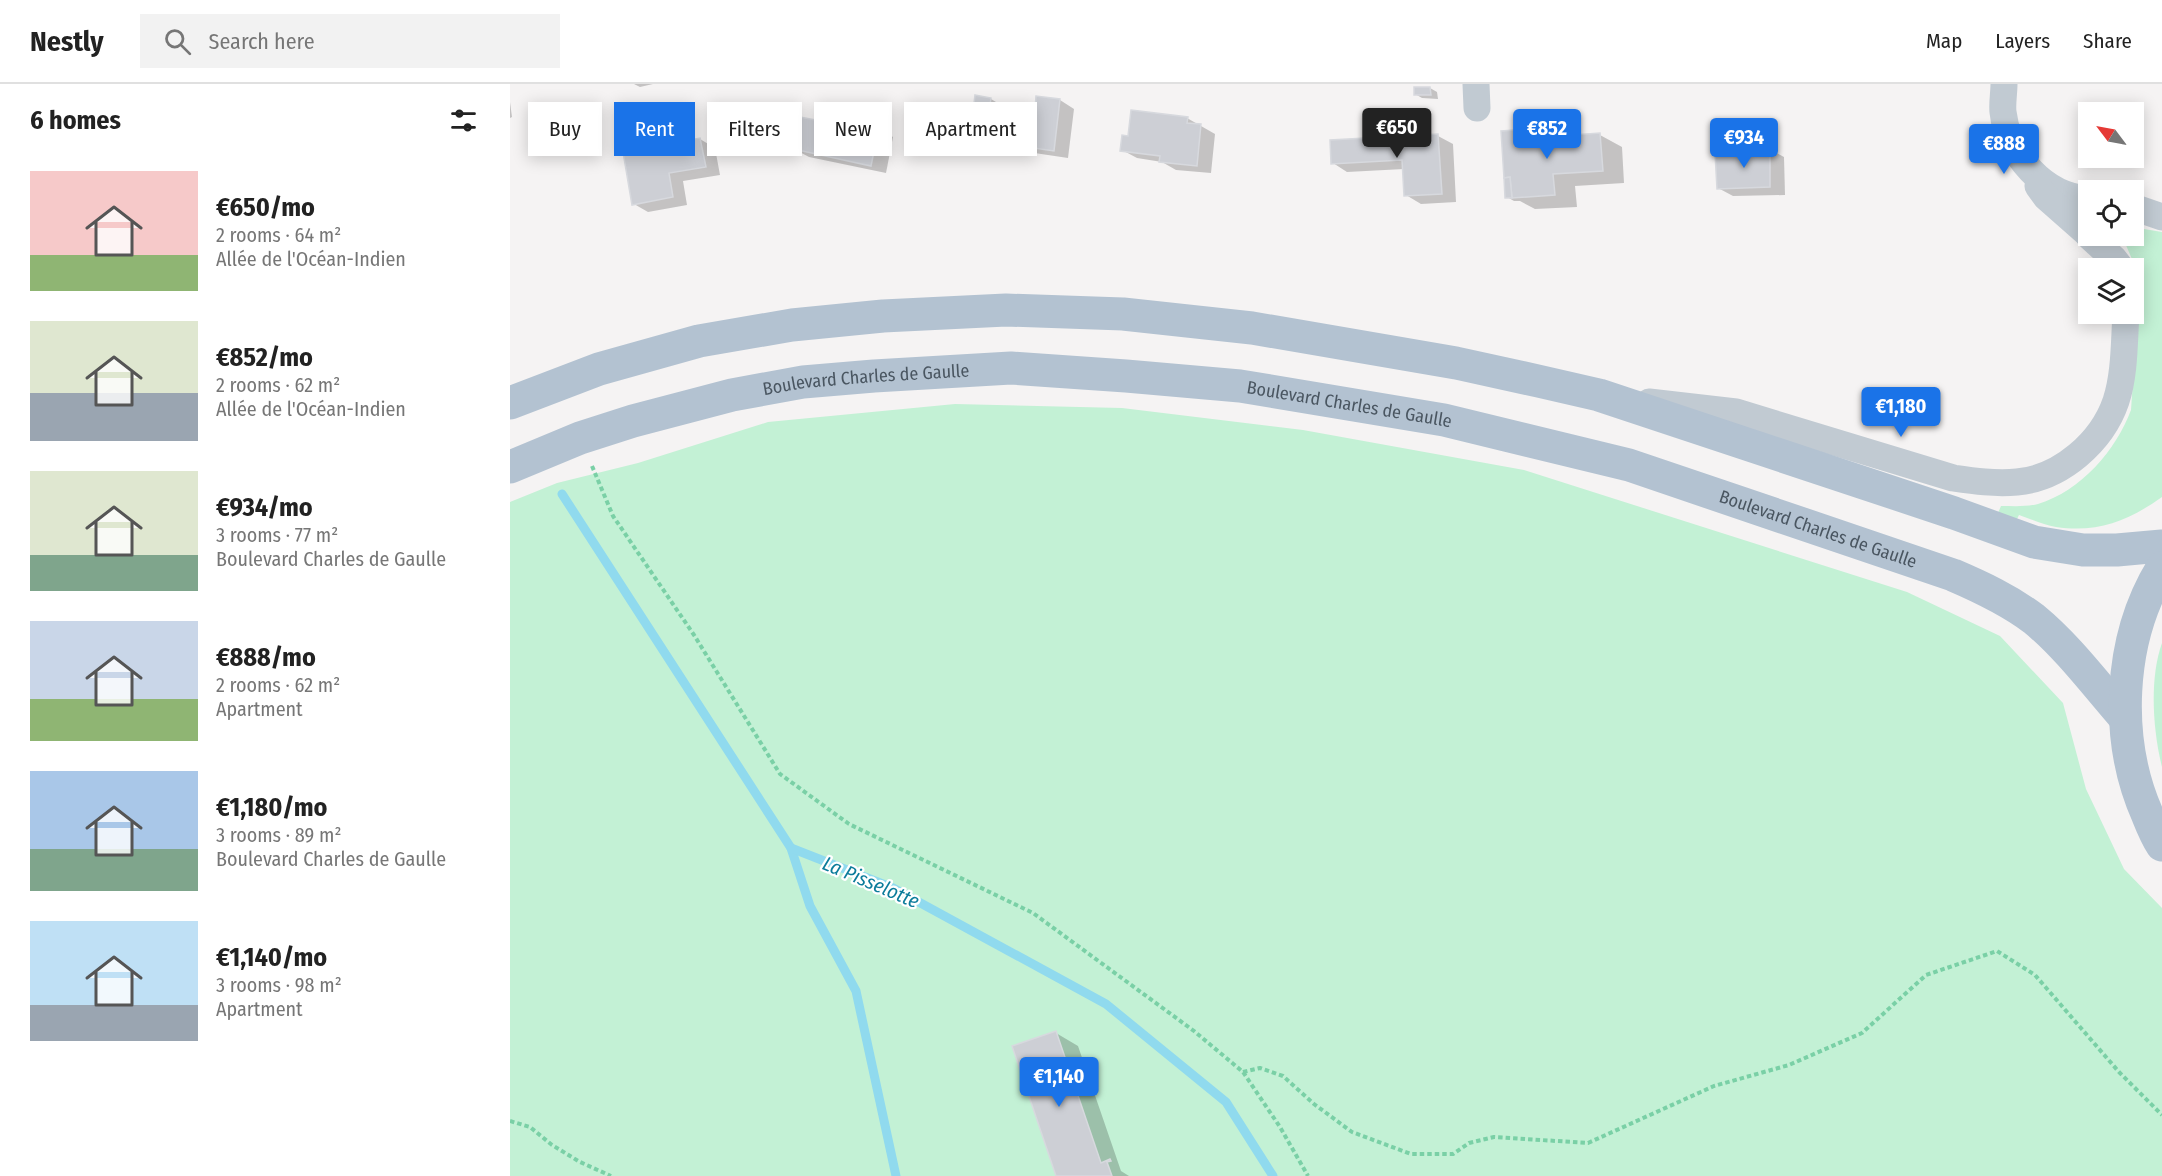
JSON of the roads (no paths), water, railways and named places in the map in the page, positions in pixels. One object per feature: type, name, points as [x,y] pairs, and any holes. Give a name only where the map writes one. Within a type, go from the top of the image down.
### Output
[{"type":"main road","points":[[510,403],[599,369],[699,341],[792,325],[1006,310],[1123,314],[1252,328],[1456,363],[1599,395],[1954,513],[2034,542],[2083,550],[2162,546]]},
{"type":"main road","name":"Boulevard Charles de Gaulle","points":[[510,467],[580,438],[633,421],[732,395],[803,382],[1011,368],[1240,386],[1444,420],[1629,465],[1953,575],[1994,593],[2034,619],[2061,645],[2125,718]]},
{"type":"main road","points":[[2162,568],[2142,610],[2132,645],[2126,681],[2125,718],[2130,760],[2142,802],[2162,845]]},
{"type":"street","points":[[2004,84],[2002,111],[2008,138],[2046,197],[2078,225]]},
{"type":"street","points":[[2023,162],[2046,185],[2078,198]]},
{"type":"street","points":[[2144,211],[2162,217]]},
{"type":"street","points":[[2101,246],[2114,258]]},
{"type":"street","points":[[1599,395],[1736,412],[1953,478],[1986,483],[2019,482],[2050,473],[2076,458],[2104,424],[2115,403],[2121,379],[2125,324]]},
{"type":"waterway","name":"La Pisselotte","points":[[562,494],[791,848],[810,906],[856,991],[896,1176]]},
{"type":"waterway","name":"La Pisselotte","points":[[791,848],[893,888],[1106,1004],[1226,1102],[1273,1176]]}]
